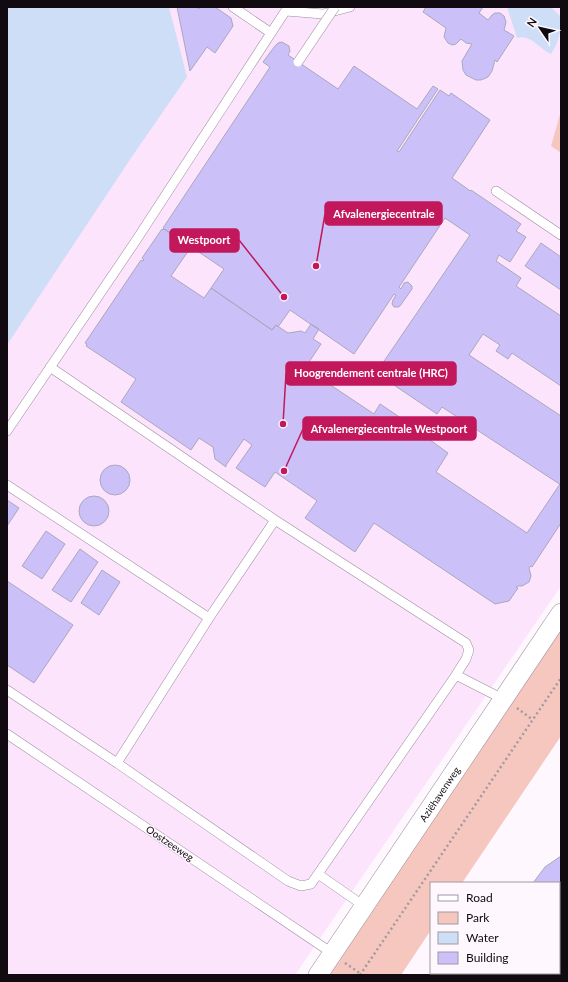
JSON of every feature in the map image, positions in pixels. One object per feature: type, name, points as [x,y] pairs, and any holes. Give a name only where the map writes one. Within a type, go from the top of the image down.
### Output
[{"type":"street","name":"Aziëhavenweg","points":[[318,975],[561,613]]},
{"type":"lane","points":[[234,7],[271,33]]},
{"type":"lane","points":[[298,62],[335,7]]},
{"type":"lane","points":[[7,431],[135,242],[287,9],[323,14],[350,7]]},
{"type":"lane","points":[[496,191],[561,234]]},
{"type":"lane","points":[[7,690],[117,763],[288,881],[301,886],[311,884],[456,675],[469,650],[466,644],[275,520],[50,367]]},
{"type":"lane","points":[[7,485],[209,618]]},
{"type":"lane","points":[[117,763],[209,618],[275,520]]},
{"type":"lane","points":[[456,675],[503,699]]},
{"type":"lane","name":"Oostzeeweg","points":[[7,734],[332,953]]},
{"type":"lane","points":[[318,874],[364,906]]},
{"type":"path","points":[[360,975],[561,678]]},
{"type":"shaded area","points":[[7,7],[561,7],[561,586],[295,975],[7,975]]},
{"type":"green space","points":[[561,111],[561,153],[551,146]]},
{"type":"green space","points":[[561,628],[561,736],[463,882],[430,882],[430,932],[401,975],[329,975]]},
{"type":"water","points":[[7,7],[169,7],[187,77],[131,158],[7,345]]},
{"type":"water","points":[[507,7],[552,8],[561,17],[559,36],[551,54],[527,38],[517,38]]},
{"type":"building","points":[[177,7],[196,7],[199,9],[200,7],[215,7],[231,18],[233,26],[215,53],[207,47],[190,71]]},
{"type":"building","points":[[426,7],[483,7],[479,13],[488,20],[495,13],[500,13],[504,16],[506,22],[504,30],[514,36],[497,62],[495,60],[492,71],[488,77],[481,80],[476,80],[466,75],[463,70],[462,61],[472,44],[466,43],[461,39],[456,44],[452,45],[448,43],[444,37],[446,28],[423,12]]},
{"type":"building","points":[[282,42],[289,46],[290,51],[288,55],[338,89],[354,66],[417,109],[433,86],[438,89],[397,151],[399,152],[440,90],[449,96],[451,93],[490,120],[452,178],[521,224],[516,231],[526,237],[510,262],[499,255],[496,261],[521,278],[516,286],[561,316],[561,386],[512,353],[508,359],[496,351],[500,345],[483,334],[469,355],[561,416],[561,485],[442,407],[437,414],[376,373],[470,235],[445,218],[399,287],[401,289],[404,283],[408,282],[412,286],[412,289],[398,307],[394,307],[392,304],[396,295],[394,294],[354,354],[290,310],[278,327],[276,325],[272,330],[211,288],[224,269],[163,228],[270,67],[263,62],[275,46]]},
{"type":"building","points":[[162,229],[191,247],[171,276],[204,298],[211,288],[272,330],[276,325],[288,333],[301,331],[305,333],[311,324],[319,329],[313,339],[321,344],[305,368],[374,414],[380,404],[431,438],[430,440],[448,453],[436,472],[527,533],[560,484],[561,523],[532,567],[530,566],[531,576],[529,582],[522,586],[517,586],[516,587],[518,588],[509,601],[495,604],[374,523],[355,552],[305,518],[317,501],[316,500],[275,472],[265,487],[236,468],[252,445],[244,439],[226,467],[215,459],[213,447],[199,438],[191,450],[121,402],[136,379],[86,346],[87,344],[85,343],[141,260],[144,260],[142,258]]},
{"type":"building","points":[[541,243],[561,257],[561,290],[525,266]]},
{"type":"building","points":[[115,465],[126,469],[130,480],[126,491],[115,495],[104,491],[100,480],[104,469]]},
{"type":"building","points":[[94,496],[105,500],[109,511],[105,522],[94,526],[83,522],[79,511],[83,500]]},
{"type":"building","points":[[7,500],[19,508],[7,526]]},
{"type":"building","points":[[46,531],[65,544],[42,579],[22,566]]},
{"type":"building","points":[[80,549],[98,562],[71,602],[52,590]]},
{"type":"building","points":[[102,570],[120,582],[99,615],[81,603]]},
{"type":"building","points":[[7,581],[73,625],[34,683],[7,665]]},
{"type":"building","points":[[561,856],[561,963],[560,882],[534,882],[545,867]]},
{"type":"building","points":[[515,974],[519,975],[481,975]]},
{"type":"place","name":"Afvalenergiecentrale","points":[[316,266]]},
{"type":"place","name":"Westpoort","points":[[284,297]]},
{"type":"place","name":"Hoogrendement centrale (HRC)","points":[[283,424]]},
{"type":"place","name":"Afvalenergiecentrale Westpoort","points":[[284,471]]}]
